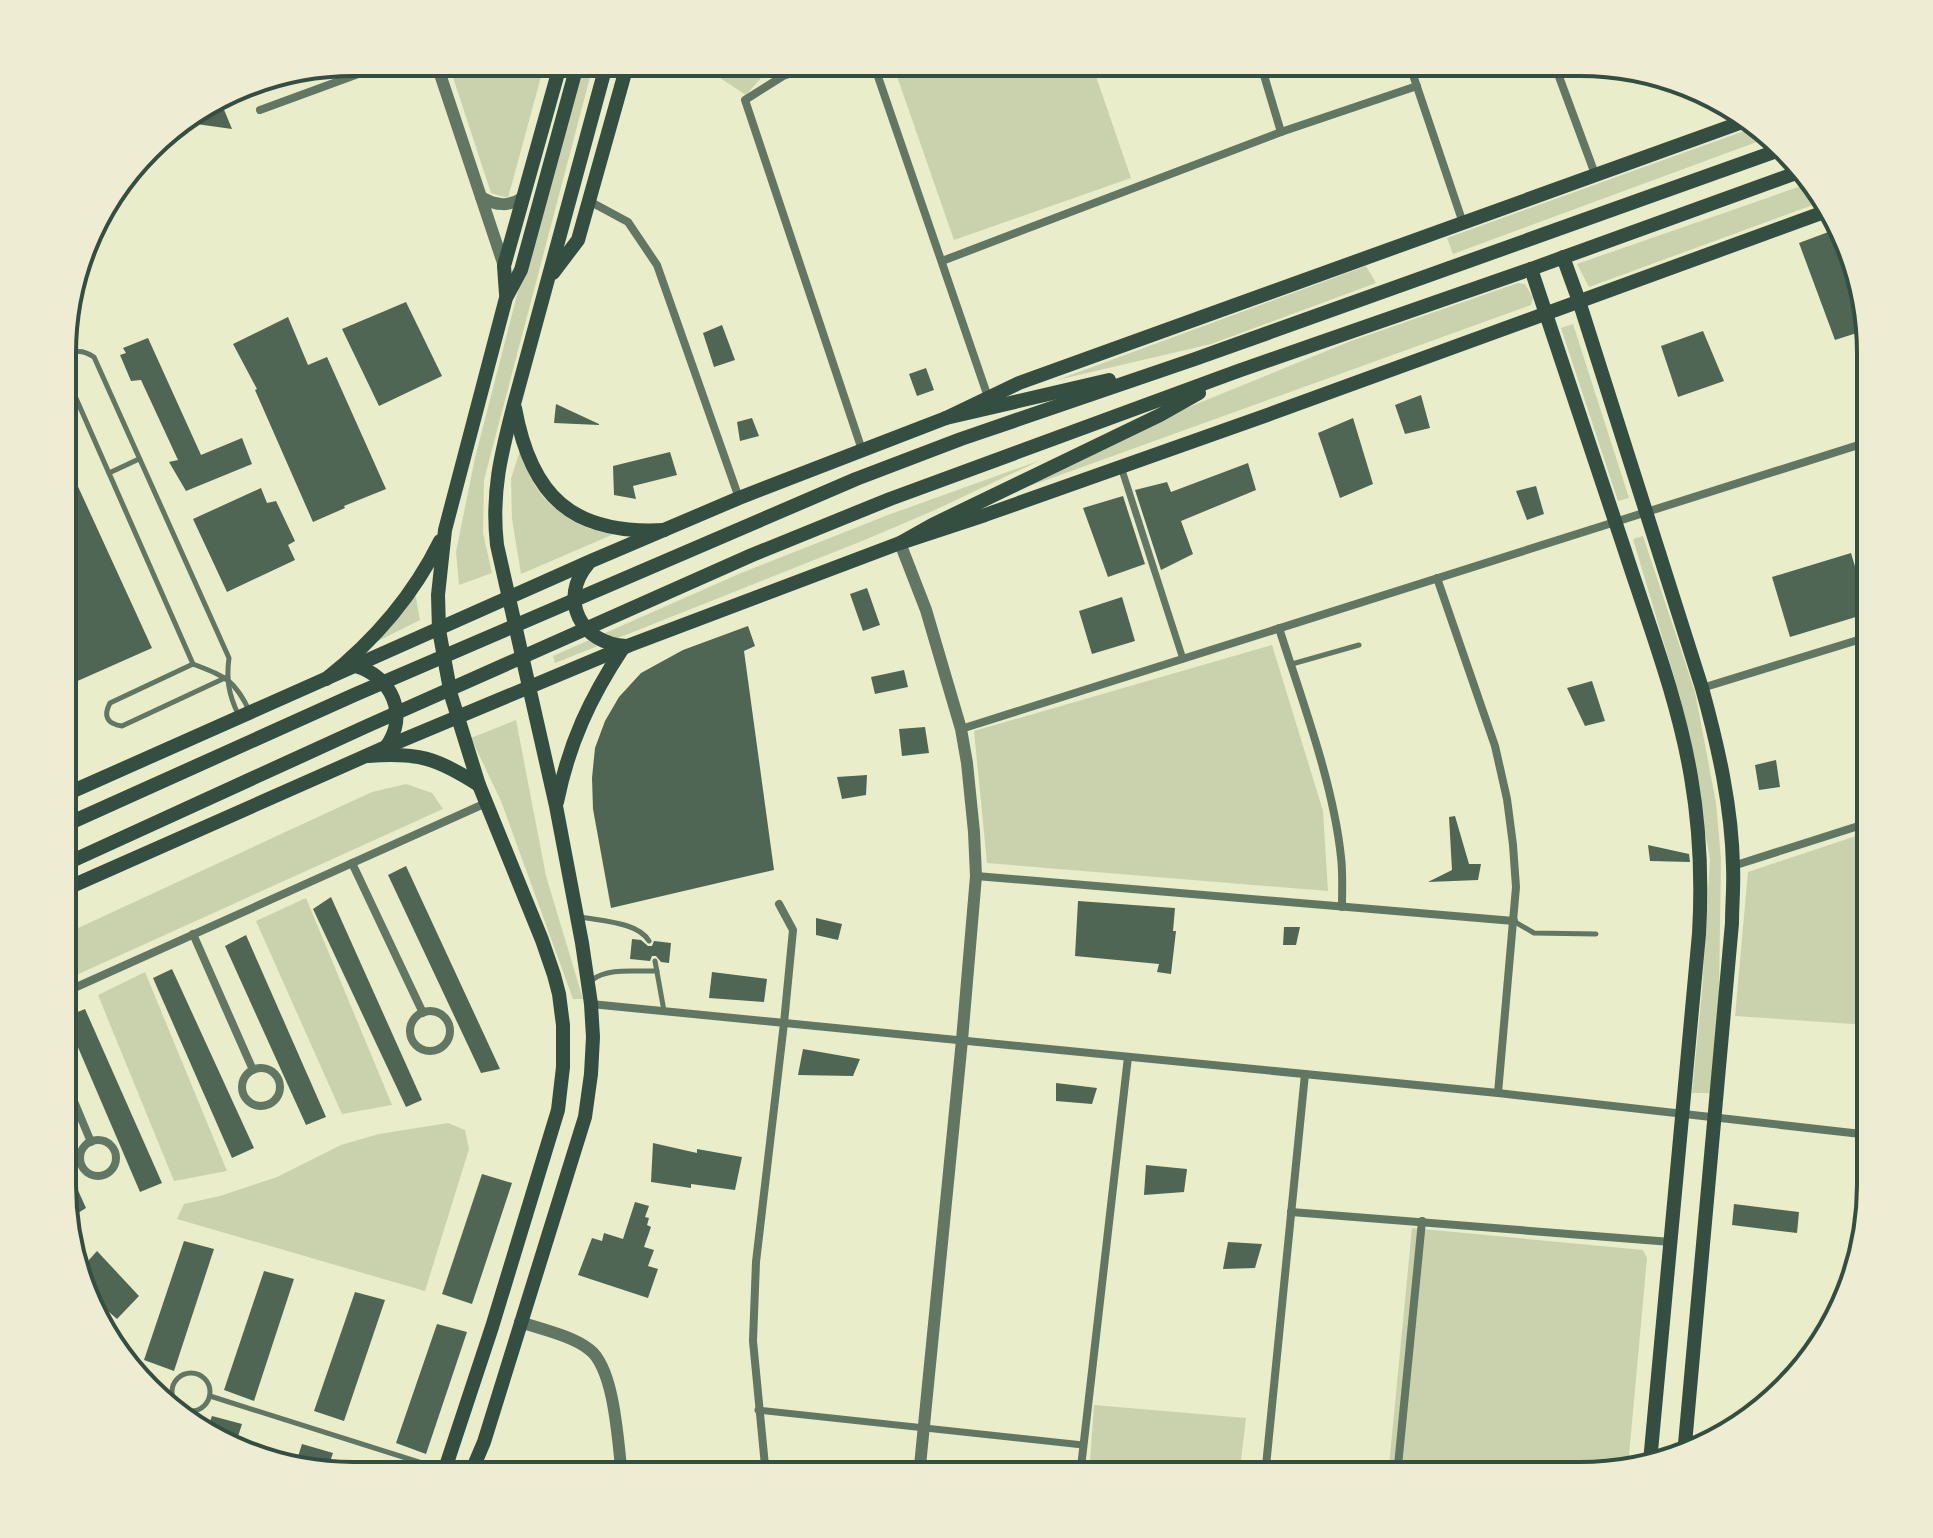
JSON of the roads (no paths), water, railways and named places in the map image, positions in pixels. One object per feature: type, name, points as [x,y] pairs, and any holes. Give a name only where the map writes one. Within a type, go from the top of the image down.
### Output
[{"type":"main road","points":[[506,298],[504,266],[557,76]]},
{"type":"main road","points":[[448,1461],[558,1110],[563,1067],[563,1025],[554,975],[479,785],[457,718],[439,630],[438,595],[445,530],[506,298],[521,270],[574,76]]},
{"type":"main road","points":[[476,1461],[585,1117],[592,1062],[589,984],[556,806],[497,545],[494,502],[501,454],[603,76]]},
{"type":"main road","points":[[548,279],[578,240],[624,76]]},
{"type":"main road","points":[[77,789],[591,561],[739,498],[946,418],[1019,383],[1736,124]]},
{"type":"main road","points":[[77,820],[354,695],[856,479],[961,439],[1195,359],[1771,153]]},
{"type":"main road","points":[[77,859],[752,555],[890,499],[1238,371],[1792,175]]},
{"type":"main road","points":[[77,884],[386,747],[626,647],[900,543],[1121,467],[1819,214]]},
{"type":"main road","points":[[1563,257],[1702,688],[1714,731],[1729,818],[1733,866],[1732,923],[1685,1441]]},
{"type":"main road","points":[[1531,269],[1658,654],[1679,723],[1696,811],[1701,891],[1699,934],[1651,1453]]},
{"type":"main road","points":[[946,418],[1195,359]]},
{"type":"main road","points":[[900,543],[1160,415],[1238,371]]},
{"type":"main road","points":[[514,404],[532,465],[547,491],[563,507],[589,521],[617,528],[664,530]]},
{"type":"main road","points":[[326,679],[368,642],[397,610],[432,558],[445,530]]},
{"type":"main road","points":[[591,561],[576,585],[575,606],[579,619],[597,638],[626,647]]},
{"type":"main road","points":[[556,806],[565,766],[582,719],[598,686],[626,647]]},
{"type":"main road","points":[[356,666],[382,680],[394,698],[397,720],[386,747]]},
{"type":"main road","points":[[368,756],[403,754],[423,757],[447,765],[479,785]]},
{"type":"street","points":[[260,110],[353,76]]},
{"type":"street","points":[[441,76],[504,266]]},
{"type":"street","points":[[782,76],[745,100],[862,450]]},
{"type":"street","points":[[878,76],[988,397]]},
{"type":"street","points":[[1264,77],[1281,132]]},
{"type":"street","points":[[1414,77],[1463,223]]},
{"type":"street","points":[[1559,77],[1595,174]]},
{"type":"street","points":[[942,261],[1281,132],[1417,86]]},
{"type":"street","points":[[481,197],[499,204],[509,204],[524,197]]},
{"type":"street","points":[[589,201],[628,222],[657,265],[739,498]]},
{"type":"street","points":[[961,729],[1857,445]]},
{"type":"street","points":[[1121,467],[1183,659]]},
{"type":"street","points":[[900,543],[926,610],[961,729],[973,820],[976,876],[921,1461]]},
{"type":"street","points":[[1437,578],[1498,760],[1513,845],[1516,887],[1514,921],[1498,1093]]},
{"type":"street","points":[[1279,628],[1334,814],[1341,859],[1342,907]]},
{"type":"street","points":[[1702,688],[1857,640]]},
{"type":"street","points":[[77,987],[486,803]]},
{"type":"street","points":[[1733,866],[1856,827]]},
{"type":"street","points":[[352,863],[423,1013]]},
{"type":"street","points":[[976,876],[1514,921]]},
{"type":"street","points":[[764,1461],[753,1341],[756,1262],[793,930],[779,904]]},
{"type":"street","points":[[193,934],[253,1070]]},
{"type":"street","points":[[591,1004],[1498,1093],[1856,1133]]},
{"type":"street","points":[[435,1012],[446,1018],[449,1024],[447,1042],[438,1050],[424,1050],[413,1042],[410,1029],[417,1016],[423,1013],[435,1012]]},
{"type":"street","points":[[1081,1462],[1128,1057]]},
{"type":"street","points":[[265,1068],[279,1081],[275,1099],[264,1105],[247,1100],[242,1090],[244,1078],[253,1070],[265,1068]]},
{"type":"street","points":[[1266,1462],[1305,1074]]},
{"type":"street","points":[[77,1108],[91,1142]]},
{"type":"street","points":[[102,1141],[114,1152],[113,1168],[104,1175],[92,1175],[81,1162],[82,1150],[91,1142],[102,1141]]},
{"type":"street","points":[[1291,1212],[1671,1242]]},
{"type":"street","points":[[1398,1462],[1422,1221]]},
{"type":"street","points":[[520,1322],[575,1341],[590,1350],[599,1361],[613,1406],[620,1461]]},
{"type":"street","points":[[758,1410],[1083,1445]]},
{"type":"lane","points":[[76,352],[85,351],[94,357],[229,658],[227,677],[230,697],[245,715]]},
{"type":"lane","points":[[76,398],[193,664],[227,677],[240,693],[245,715]]},
{"type":"lane","points":[[109,473],[139,459]]},
{"type":"lane","points":[[1291,664],[1359,645]]},
{"type":"lane","points":[[193,664],[110,703],[106,710],[107,719],[113,725],[122,726],[227,677]]},
{"type":"lane","points":[[577,917],[635,928],[649,941]]},
{"type":"lane","points":[[1514,921],[1534,933],[1596,934]]},
{"type":"lane","points":[[655,961],[664,1011]]},
{"type":"lane","points":[[589,984],[595,977],[606,973],[657,971]]},
{"type":"lane","points":[[172,1395],[173,1384],[180,1375],[191,1372],[202,1376],[209,1385],[210,1396],[206,1404],[193,1410]]},
{"type":"lane","points":[[210,1396],[408,1461]]}]
